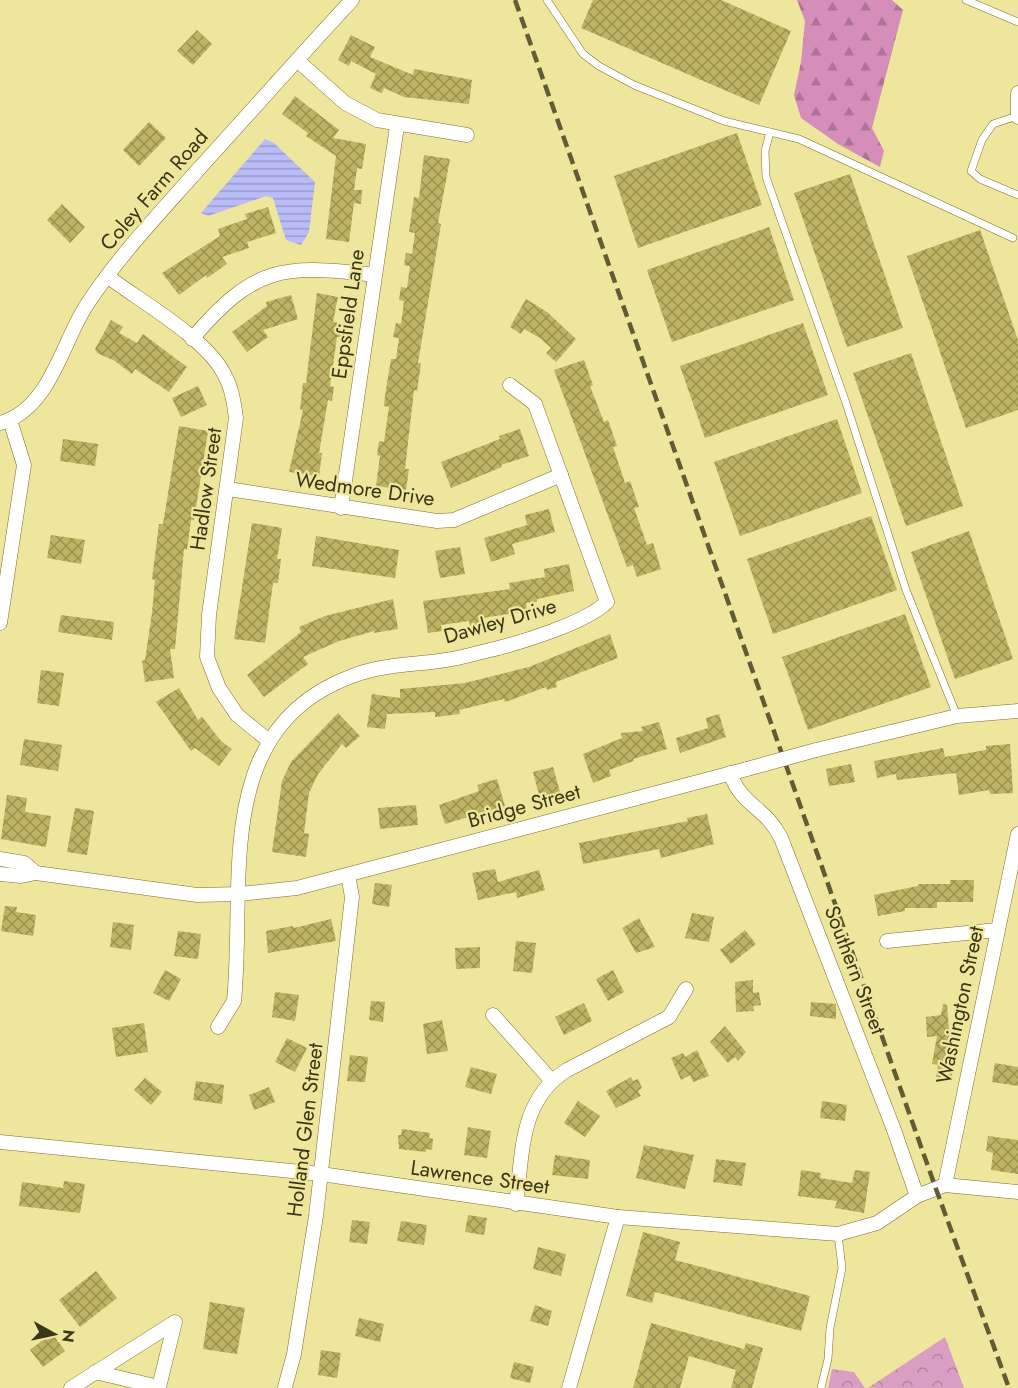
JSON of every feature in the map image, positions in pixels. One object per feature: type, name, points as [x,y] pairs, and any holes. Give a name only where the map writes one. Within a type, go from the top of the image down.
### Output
[{"type":"street","name":"Coley Farm Road","points":[[0,623],[24,465],[5,422],[32,404],[46,384],[82,313],[107,276],[352,0]]},
{"type":"street","points":[[297,60],[359,112],[398,126],[467,135]]},
{"type":"street","points":[[1018,93],[1018,117]]},
{"type":"street","name":"Eppsfield Lane","points":[[341,508],[398,126]]},
{"type":"street","points":[[192,339],[224,303],[238,292],[269,277],[296,269],[314,268],[374,275]]},
{"type":"street","name":"Hadlow Street","points":[[107,276],[192,339],[224,372],[231,390],[236,418],[209,615],[207,657],[219,688],[237,715],[269,741]]},
{"type":"street","name":"Dawley Drive","points":[[219,1028],[234,1001],[243,813],[252,777],[269,741],[313,697],[352,676],[373,669],[446,660],[494,649],[598,611],[607,602],[535,404],[510,385]]},
{"type":"street","name":"Wedmore Drive","points":[[228,489],[417,519],[454,520],[561,476]]},
{"type":"street","name":"Bridge Street","points":[[0,874],[21,876],[36,873],[167,893],[240,894],[297,888],[816,750],[957,716],[1018,711]]},
{"type":"street","name":"Southern Street","points":[[730,773],[742,798],[768,817],[781,838],[894,1130],[917,1196]]},
{"type":"street","name":"Washington Street","points":[[945,1185],[1018,834]]},
{"type":"street","name":"Bridge Street","points":[[0,859],[24,863],[36,873]]},
{"type":"street","name":"Holland Glen Street","points":[[285,1387],[305,1288],[321,1174],[352,897],[348,875]]},
{"type":"street","points":[[887,941],[997,930]]},
{"type":"street","points":[[516,1204],[528,1121],[532,1107],[551,1080],[669,1017],[686,989]]},
{"type":"street","points":[[493,1015],[551,1080]]},
{"type":"street","name":"Lawrence Street","points":[[0,1142],[321,1174],[618,1217],[838,1234],[877,1223],[917,1196],[945,1185]]},
{"type":"street","points":[[945,1185],[1018,1192]]},
{"type":"street","points":[[569,1388],[618,1217]]},
{"type":"street","points":[[71,1388],[95,1372],[175,1322],[159,1387],[95,1372]]},
{"type":"lane","points":[[547,0],[573,41],[599,66],[633,85],[724,121],[799,139],[1013,238]]},
{"type":"lane","points":[[966,0],[1018,22]]},
{"type":"lane","points":[[1018,117],[993,124],[982,140],[971,171],[980,179],[1018,195]]},
{"type":"lane","points":[[770,132],[765,151],[766,177],[846,403],[906,590],[957,716]]},
{"type":"lane","points":[[821,1388],[828,1359],[830,1328],[837,1305],[842,1268],[838,1234]]},
{"type":"green space","points":[[797,0],[892,0],[903,10],[872,128],[884,151],[880,167],[838,144],[801,118],[794,95],[801,62],[805,21]]},
{"type":"green space","points":[[945,1337],[964,1388],[868,1388]]},
{"type":"green space","points":[[832,1369],[854,1372],[865,1388],[828,1388]]},
{"type":"water","points":[[265,139],[274,143],[315,182],[309,232],[301,245],[286,240],[273,198],[266,196],[208,216],[201,213]]},
{"type":"building","points":[[593,0],[721,0],[791,31],[759,105],[581,28]]},
{"type":"building","points":[[197,30],[212,44],[193,65],[177,51]]},
{"type":"building","points":[[351,35],[375,47],[370,57],[413,75],[414,69],[472,80],[469,104],[404,97],[384,88],[382,93],[370,88],[376,74],[351,61],[349,66],[338,60]]},
{"type":"building","points":[[295,96],[339,130],[333,138],[366,144],[362,169],[357,168],[354,190],[362,190],[361,204],[354,203],[349,242],[326,239],[336,156],[306,136],[308,133],[282,114]]},
{"type":"building","points":[[149,122],[166,138],[139,166],[123,150]]},
{"type":"building","points":[[737,133],[762,205],[638,248],[614,176]]},
{"type":"building","points":[[424,155],[450,159],[438,223],[441,224],[418,363],[421,363],[417,391],[414,390],[405,469],[409,469],[406,490],[376,486],[380,456],[377,455],[379,441],[384,442],[389,407],[384,406],[385,396],[391,359],[396,359],[399,338],[393,337],[396,323],[401,324],[404,301],[399,300],[401,287],[407,288],[410,266],[404,265],[406,253],[412,254],[415,233],[409,232],[414,197],[419,198]]},
{"type":"building","points":[[850,174],[903,328],[847,347],[794,193]]},
{"type":"building","points":[[62,204],[85,227],[70,243],[47,220]]},
{"type":"building","points":[[268,207],[276,233],[247,242],[249,248],[222,257],[227,264],[207,278],[206,275],[179,295],[162,273],[220,236],[218,229],[247,219],[245,214]]},
{"type":"building","points":[[769,227],[794,300],[672,342],[647,270]]},
{"type":"building","points":[[980,230],[1018,340],[1018,410],[966,428],[907,256]]},
{"type":"building","points":[[317,293],[338,297],[333,322],[343,324],[341,337],[337,337],[330,386],[334,387],[332,401],[328,400],[319,453],[322,453],[319,476],[289,472],[303,410],[300,409],[303,383],[306,383]]},
{"type":"building","points":[[291,295],[298,319],[263,330],[268,337],[247,352],[232,332],[267,306],[266,302]]},
{"type":"building","points":[[526,299],[547,312],[576,339],[556,362],[546,353],[551,348],[540,338],[524,329],[521,334],[510,327]]},
{"type":"building","points":[[111,320],[123,327],[119,333],[137,343],[143,334],[187,367],[169,392],[135,369],[132,374],[115,361],[97,353],[95,349]]},
{"type":"building","points":[[803,323],[828,395],[705,438],[680,366]]},
{"type":"building","points":[[911,353],[963,506],[906,526],[853,373]]},
{"type":"building","points":[[584,360],[593,385],[590,386],[604,422],[608,420],[617,446],[613,447],[625,483],[630,481],[639,507],[634,508],[647,545],[653,543],[661,569],[637,577],[633,565],[627,567],[554,370]]},
{"type":"building","points":[[198,386],[207,405],[181,417],[172,398]]},
{"type":"building","points":[[837,419],[862,493],[740,536],[714,462]]},
{"type":"building","points":[[179,426],[208,431],[194,520],[191,520],[187,550],[184,549],[175,649],[170,649],[174,678],[145,682],[142,661],[145,660],[152,613],[155,580],[152,579],[159,524],[163,524]]},
{"type":"building","points":[[520,429],[529,456],[501,465],[502,467],[451,488],[441,462]]},
{"type":"building","points":[[63,439],[98,444],[95,466],[60,461]]},
{"type":"building","points":[[549,509],[555,532],[512,544],[515,554],[491,562],[484,538],[527,525],[525,515]]},
{"type":"building","points":[[871,516],[897,590],[773,634],[747,559]]},
{"type":"building","points":[[252,523],[282,528],[277,559],[281,559],[278,583],[273,583],[265,643],[234,639]]},
{"type":"building","points":[[969,531],[1013,659],[955,679],[911,552]]},
{"type":"building","points":[[51,535],[85,540],[81,564],[47,558]]},
{"type":"building","points":[[316,536],[399,550],[395,578],[312,566]]},
{"type":"building","points":[[460,547],[465,574],[440,578],[435,551]]},
{"type":"building","points":[[569,564],[574,591],[526,603],[527,611],[483,618],[484,624],[470,626],[469,621],[441,625],[442,631],[428,633],[423,601],[510,589],[509,583],[545,577],[544,569]]},
{"type":"building","points":[[393,599],[398,629],[374,633],[374,631],[339,641],[303,657],[308,664],[264,697],[247,675],[301,632],[299,627],[325,616]]},
{"type":"building","points":[[905,614],[931,687],[808,730],[782,657]]},
{"type":"building","points":[[61,615],[114,622],[112,640],[58,632]]},
{"type":"building","points":[[610,634],[618,658],[556,682],[557,687],[547,690],[546,687],[505,702],[504,699],[459,710],[460,714],[435,717],[435,712],[387,714],[385,729],[367,727],[372,694],[400,698],[400,689],[465,683],[529,667]]},
{"type":"building","points":[[41,670],[64,673],[59,706],[37,703]]},
{"type":"building","points":[[179,688],[198,720],[202,717],[221,741],[232,749],[219,766],[195,748],[191,751],[156,702]]},
{"type":"building","points":[[338,713],[360,736],[346,748],[342,744],[318,774],[309,793],[304,833],[309,834],[306,857],[272,852],[282,781],[291,762]]},
{"type":"building","points":[[719,714],[726,737],[680,753],[676,738],[708,728],[706,718]]},
{"type":"building","points":[[659,722],[667,749],[633,759],[634,761],[609,770],[611,776],[593,783],[583,754],[622,738],[621,733],[643,731],[641,727]]},
{"type":"building","points":[[24,739],[62,745],[58,771],[20,765]]},
{"type":"building","points":[[1010,744],[1013,793],[990,794],[989,790],[959,795],[956,773],[897,780],[896,774],[877,778],[874,761],[943,748],[945,757],[986,750],[986,746]]},
{"type":"building","points":[[851,764],[855,782],[829,786],[826,769]]},
{"type":"building","points":[[553,767],[560,792],[540,798],[533,772]]},
{"type":"building","points":[[497,779],[505,806],[445,824],[439,805],[479,791],[477,785]]},
{"type":"building","points":[[7,795],[27,798],[25,812],[51,816],[46,847],[1,839]]},
{"type":"building","points":[[416,805],[418,825],[380,829],[378,808]]},
{"type":"building","points":[[75,808],[94,811],[87,855],[67,852]]},
{"type":"building","points":[[707,814],[714,844],[661,858],[659,849],[583,864],[579,843],[688,821],[687,818]]},
{"type":"building","points":[[495,869],[498,882],[539,870],[545,890],[517,898],[516,892],[478,900],[472,873]]},
{"type":"building","points":[[950,880],[974,880],[973,902],[937,902],[937,908],[905,908],[905,911],[878,916],[874,895],[918,886],[918,884],[950,884]]},
{"type":"building","points":[[375,883],[392,885],[389,907],[372,904]]},
{"type":"building","points":[[5,906],[17,907],[16,912],[36,915],[33,936],[1,931]]},
{"type":"building","points":[[692,913],[714,917],[709,942],[685,938]]},
{"type":"building","points":[[639,918],[655,947],[636,953],[622,928]]},
{"type":"building","points":[[331,919],[336,941],[268,953],[266,931],[293,926],[294,928]]},
{"type":"building","points":[[113,922],[134,925],[131,950],[110,947]]},
{"type":"building","points":[[745,930],[756,944],[731,964],[720,950]]},
{"type":"building","points":[[178,931],[201,934],[198,959],[174,956]]},
{"type":"building","points":[[516,941],[536,943],[532,973],[513,971]]},
{"type":"building","points":[[480,947],[480,968],[456,969],[455,948]]},
{"type":"building","points":[[165,970],[181,979],[169,1001],[153,993]]},
{"type":"building","points":[[613,970],[624,992],[608,1001],[596,979]]},
{"type":"building","points":[[753,980],[753,993],[759,992],[761,1005],[753,1006],[754,1011],[736,1012],[735,982]]},
{"type":"building","points":[[275,992],[299,995],[295,1021],[272,1017]]},
{"type":"building","points":[[371,1001],[385,1002],[383,1022],[369,1020]]},
{"type":"building","points":[[811,1002],[836,1004],[836,1019],[810,1016]]},
{"type":"building","points":[[584,1003],[592,1021],[564,1035],[555,1017]]},
{"type":"building","points":[[943,1004],[947,1005],[951,1053],[956,1054],[951,1080],[936,1077],[938,1065],[932,1064],[937,1036],[927,1037],[926,1017],[941,1015]]},
{"type":"building","points":[[442,1020],[448,1051],[427,1054],[423,1024]]},
{"type":"building","points":[[144,1023],[148,1052],[116,1057],[112,1028]]},
{"type":"building","points":[[725,1026],[746,1052],[738,1061],[735,1057],[728,1063],[710,1042]]},
{"type":"building","points":[[287,1038],[307,1048],[295,1072],[275,1062]]},
{"type":"building","points":[[697,1050],[709,1076],[693,1082],[690,1075],[681,1080],[671,1058],[683,1053],[685,1057]]},
{"type":"building","points":[[350,1055],[368,1057],[365,1082],[347,1081]]},
{"type":"building","points":[[995,1063],[1018,1067],[1018,1086],[992,1082]]},
{"type":"building","points":[[471,1067],[497,1074],[491,1094],[465,1087]]},
{"type":"building","points":[[631,1077],[633,1081],[638,1079],[642,1088],[638,1091],[641,1096],[616,1108],[606,1091]]},
{"type":"building","points":[[145,1078],[162,1092],[151,1105],[134,1090]]},
{"type":"building","points":[[196,1081],[224,1085],[222,1104],[193,1100]]},
{"type":"building","points":[[269,1087],[275,1102],[254,1110],[249,1095]]},
{"type":"building","points":[[578,1101],[600,1116],[585,1137],[564,1123]]},
{"type":"building","points":[[822,1101],[847,1105],[845,1121],[820,1118]]},
{"type":"building","points":[[468,1127],[491,1131],[487,1158],[464,1155]]},
{"type":"building","points":[[402,1129],[430,1133],[429,1138],[433,1139],[432,1150],[426,1149],[426,1152],[399,1149],[398,1135],[401,1135]]},
{"type":"building","points":[[988,1136],[1018,1140],[1018,1174],[991,1170],[993,1153],[986,1151]]},
{"type":"building","points":[[644,1145],[694,1155],[685,1189],[636,1178]]},
{"type":"building","points":[[555,1155],[590,1160],[588,1179],[552,1175]]},
{"type":"building","points":[[716,1159],[746,1163],[742,1186],[713,1182]]},
{"type":"building","points":[[801,1170],[821,1173],[820,1178],[852,1183],[855,1170],[870,1172],[864,1213],[835,1208],[837,1201],[798,1196]]},
{"type":"building","points":[[64,1181],[85,1184],[80,1213],[19,1206],[22,1182],[63,1188]]},
{"type":"building","points":[[468,1215],[487,1218],[484,1235],[465,1232]]},
{"type":"building","points":[[352,1220],[370,1222],[367,1244],[349,1242]]},
{"type":"building","points":[[401,1221],[427,1225],[424,1245],[397,1241]]},
{"type":"building","points":[[643,1232],[680,1242],[675,1260],[810,1296],[801,1331],[655,1292],[652,1303],[626,1296]]},
{"type":"building","points":[[538,1247],[566,1254],[561,1276],[533,1269]]},
{"type":"building","points":[[96,1271],[117,1298],[80,1327],[59,1300]]},
{"type":"building","points":[[210,1302],[245,1308],[237,1354],[203,1349]]},
{"type":"building","points":[[535,1305],[552,1311],[548,1326],[530,1321]]},
{"type":"building","points":[[359,1318],[384,1324],[380,1342],[355,1336]]},
{"type":"building","points":[[651,1323],[744,1349],[746,1343],[763,1348],[752,1388],[731,1388],[736,1370],[689,1356],[680,1388],[633,1388]]},
{"type":"building","points":[[52,1333],[65,1351],[43,1367],[30,1350]]},
{"type":"building","points":[[321,1350],[341,1353],[337,1378],[318,1375]]},
{"type":"building","points":[[514,1362],[534,1367],[530,1383],[510,1378]]},
{"type":"railway","points":[[515,0],[936,1189],[1009,1388]]}]
